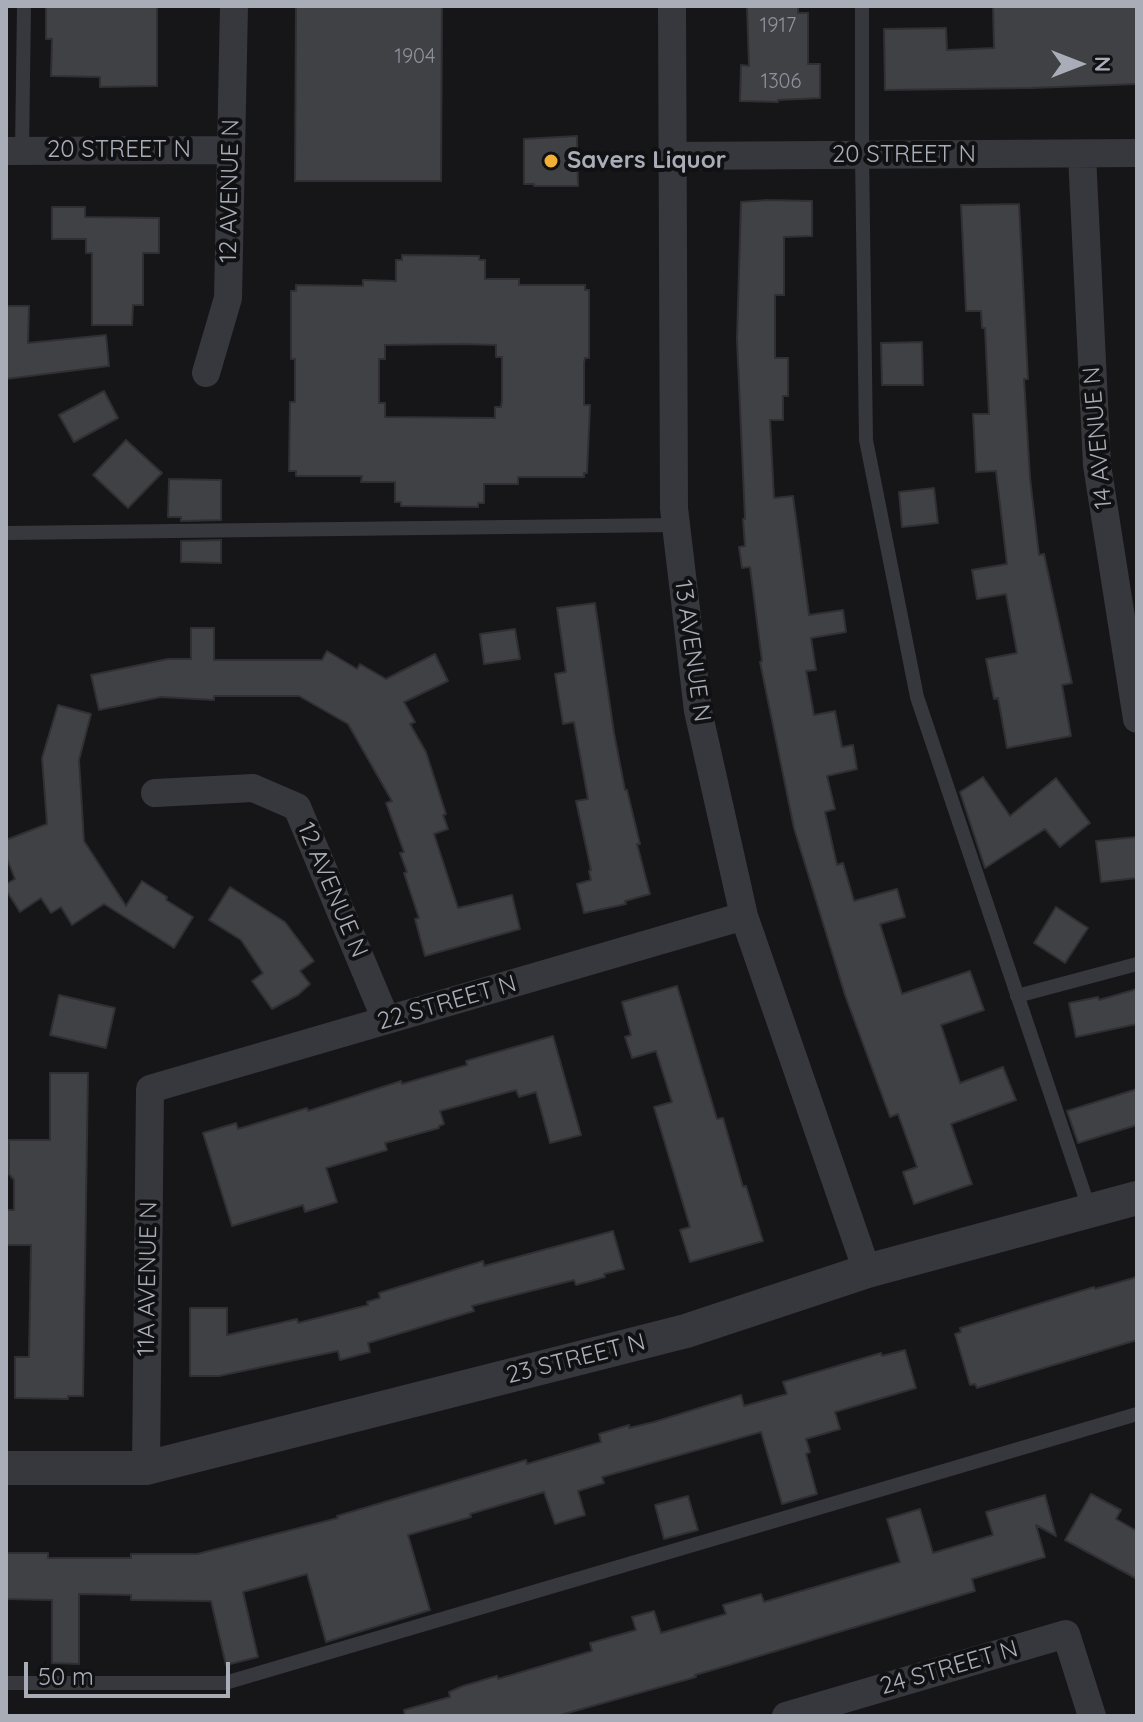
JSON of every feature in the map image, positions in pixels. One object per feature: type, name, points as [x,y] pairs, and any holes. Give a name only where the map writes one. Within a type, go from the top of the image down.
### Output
[{"type":"street","name":"12 AVENUE N","points":[[206,373],[228,298],[234,6]]},
{"type":"street","name":"13 AVENUE N","points":[[672,6],[674,508],[698,711],[744,916],[867,1271]]},
{"type":"street","name":"20 STREET N","points":[[14,151],[231,150]]},
{"type":"street","name":"20 STREET N","points":[[672,156],[1137,153]]},
{"type":"street","name":"14 AVENUE N","points":[[1082,155],[1097,465],[1137,719]]},
{"type":"street","name":"12 AVENUE N","points":[[155,793],[253,788],[297,807],[386,1020]]},
{"type":"street","name":"22 STREET N","points":[[150,1089],[744,916]]},
{"type":"street","name":"11A AVENUE N","points":[[146,1468],[150,1089]]},
{"type":"street","name":"23 STREET N","points":[[6,1468],[146,1468],[686,1331],[867,1271],[1137,1198]]},
{"type":"street","name":"24 STREET N","points":[[786,1716],[1066,1634],[1092,1716]]},
{"type":"lane","points":[[14,151],[24,6]]},
{"type":"lane","points":[[862,6],[866,440],[917,697],[1090,1211]]},
{"type":"lane","points":[[6,533],[676,525]]},
{"type":"lane","points":[[1017,996],[1137,964]]},
{"type":"lane","points":[[6,1683],[225,1683],[1137,1414]]},
{"type":"building","points":[[46,6],[157,6],[157,86],[100,87],[100,77],[51,76],[52,39],[46,39]]},
{"type":"building","points":[[296,6],[442,6],[441,181],[295,181]]},
{"type":"building","points":[[747,6],[798,6],[798,13],[808,13],[808,64],[820,64],[820,98],[778,102],[740,101],[741,65],[749,66]]},
{"type":"building","points":[[993,6],[1137,6],[1137,84],[885,90],[884,29],[946,28],[947,50],[994,48]]},
{"type":"building","name":"Savers Liquor","points":[[577,136],[578,186],[524,184],[524,139]]},
{"type":"building","points":[[812,201],[812,236],[784,237],[784,295],[775,295],[775,358],[788,358],[788,396],[783,396],[783,420],[770,420],[774,498],[793,496],[809,615],[843,610],[846,632],[811,638],[816,670],[806,671],[814,715],[835,711],[842,747],[853,745],[857,769],[827,776],[835,809],[825,812],[837,865],[843,863],[854,901],[897,889],[905,917],[880,924],[902,994],[970,971],[984,1010],[941,1025],[960,1083],[1003,1067],[1016,1100],[951,1124],[972,1184],[914,1204],[903,1172],[917,1167],[898,1114],[890,1117],[845,995],[794,828],[760,662],[750,567],[742,568],[739,547],[745,546],[745,519],[737,339],[741,202]]},
{"type":"building","points":[[1019,204],[1030,478],[1039,555],[1044,554],[1072,683],[1062,685],[1071,736],[1007,748],[998,698],[994,699],[986,659],[1017,653],[1006,594],[977,599],[972,570],[1007,564],[996,471],[976,472],[973,414],[989,414],[985,328],[982,328],[981,311],[966,311],[961,205]]},
{"type":"building","points":[[52,207],[85,207],[85,217],[159,218],[159,253],[143,253],[143,305],[133,305],[132,325],[92,325],[92,253],[86,253],[86,239],[52,239]]},
{"type":"building","points":[[402,255],[479,256],[479,260],[485,260],[485,279],[519,279],[519,285],[585,285],[585,290],[589,290],[589,358],[585,358],[584,363],[584,405],[590,405],[587,473],[584,477],[518,477],[518,484],[484,484],[484,503],[478,503],[478,507],[401,506],[401,502],[395,502],[395,482],[361,482],[362,476],[296,476],[296,471],[289,471],[290,402],[295,402],[295,359],[291,359],[291,291],[296,291],[296,285],[363,286],[363,280],[396,281],[396,260],[402,260]],"holes":[[[385,345],[496,345],[496,357],[502,357],[502,400],[501,407],[495,407],[495,418],[385,417],[385,403],[379,403],[379,359],[385,359]]]},
{"type":"building","points":[[6,306],[29,306],[28,343],[106,335],[109,366],[6,379]]},
{"type":"building","points":[[922,342],[923,385],[882,385],[881,343]]},
{"type":"building","points":[[104,391],[118,418],[74,442],[59,415]]},
{"type":"building","points":[[126,440],[162,473],[128,508],[93,475]]},
{"type":"building","points":[[169,479],[221,480],[221,520],[181,521],[181,517],[168,517]]},
{"type":"building","points":[[934,488],[938,523],[902,527],[899,492]]},
{"type":"building","points":[[221,540],[221,563],[181,562],[181,541]]},
{"type":"building","points":[[595,603],[614,733],[650,894],[625,901],[626,904],[584,913],[577,884],[591,880],[591,870],[576,801],[588,799],[574,722],[563,724],[555,674],[566,672],[557,608]]},
{"type":"building","points":[[191,628],[214,628],[214,660],[322,660],[327,651],[357,669],[360,664],[386,679],[435,654],[448,681],[404,702],[415,722],[410,724],[426,752],[446,814],[443,815],[448,829],[434,834],[458,908],[512,895],[520,929],[425,956],[415,919],[419,918],[404,873],[407,872],[400,853],[404,852],[386,803],[392,801],[348,724],[299,696],[214,696],[214,700],[161,697],[99,710],[91,675],[168,659],[191,659]]},
{"type":"building","points":[[515,629],[520,659],[484,664],[480,634]]},
{"type":"building","points":[[58,705],[91,714],[79,760],[84,841],[126,906],[142,881],[193,917],[174,948],[104,904],[72,925],[61,907],[51,913],[41,898],[20,912],[6,890],[6,884],[15,879],[6,856],[6,840],[47,824],[42,758]]},
{"type":"building","points":[[983,777],[1010,816],[1056,778],[1090,823],[1060,847],[1045,829],[985,868],[960,792]]},
{"type":"building","points":[[1137,837],[1137,878],[1101,882],[1096,841]]},
{"type":"building","points":[[230,887],[285,922],[314,961],[300,971],[310,984],[298,995],[272,1009],[252,981],[263,973],[241,940],[209,920]]},
{"type":"building","points":[[1056,907],[1088,928],[1065,963],[1034,943]]},
{"type":"building","points":[[677,986],[717,1119],[723,1118],[763,1241],[690,1262],[680,1230],[690,1227],[654,1107],[672,1102],[656,1051],[632,1058],[625,1037],[631,1035],[622,1002]]},
{"type":"building","points":[[1137,989],[1137,1024],[1076,1037],[1069,1003],[1098,997],[1099,1000]]},
{"type":"building","points":[[59,995],[115,1008],[106,1048],[50,1035]]},
{"type":"building","points":[[553,1036],[581,1135],[550,1143],[536,1092],[519,1097],[516,1090],[440,1111],[444,1124],[439,1128],[385,1143],[387,1150],[326,1168],[337,1202],[305,1212],[303,1205],[232,1226],[203,1133],[236,1123],[238,1129],[307,1108],[308,1111],[401,1081],[402,1084],[467,1065],[466,1061]]},
{"type":"building","points":[[50,1073],[88,1073],[83,1396],[68,1396],[68,1399],[15,1398],[15,1357],[29,1357],[31,1245],[6,1245],[6,1210],[14,1210],[14,1180],[9,1174],[9,1140],[50,1140]]},
{"type":"building","points":[[1137,1089],[1137,1125],[1078,1143],[1067,1111]]},
{"type":"building","points":[[613,1231],[624,1269],[604,1274],[605,1277],[576,1285],[574,1280],[472,1306],[474,1311],[368,1343],[370,1352],[340,1360],[338,1351],[219,1376],[190,1376],[190,1308],[227,1308],[227,1335],[297,1319],[298,1323],[368,1305],[367,1302],[380,1298],[379,1293],[483,1261],[484,1266]]},
{"type":"building","points":[[1137,1277],[1137,1340],[977,1388],[975,1384],[970,1385],[955,1334],[961,1332],[960,1328]]},
{"type":"building","points":[[905,1350],[916,1388],[835,1412],[840,1429],[806,1439],[810,1452],[806,1454],[817,1494],[782,1504],[761,1432],[602,1477],[604,1483],[578,1491],[585,1515],[555,1524],[544,1492],[470,1514],[471,1517],[408,1535],[430,1610],[326,1642],[307,1574],[243,1592],[258,1657],[226,1665],[211,1601],[131,1600],[131,1595],[79,1594],[79,1664],[52,1663],[52,1600],[6,1599],[6,1553],[48,1553],[48,1558],[197,1554],[338,1518],[526,1460],[527,1464],[601,1442],[599,1434],[629,1425],[629,1428],[654,1422],[741,1395],[744,1406],[787,1394],[783,1382],[881,1353],[882,1356]]},
{"type":"building","points":[[1091,1494],[1121,1510],[1116,1519],[1137,1531],[1137,1579],[1065,1540]]},
{"type":"building","points":[[1045,1495],[1056,1536],[1036,1525],[1045,1557],[972,1579],[975,1591],[696,1677],[557,1716],[405,1716],[404,1710],[450,1697],[449,1692],[463,1686],[497,1676],[498,1679],[592,1651],[590,1643],[636,1630],[632,1617],[654,1611],[661,1633],[726,1614],[723,1605],[761,1594],[764,1602],[900,1562],[887,1519],[920,1509],[933,1553],[993,1535],[986,1512]]},
{"type":"building","points":[[688,1496],[698,1530],[664,1539],[655,1505]]},
{"type":"place","name":"Savers Liquor","points":[[551,161]]}]
